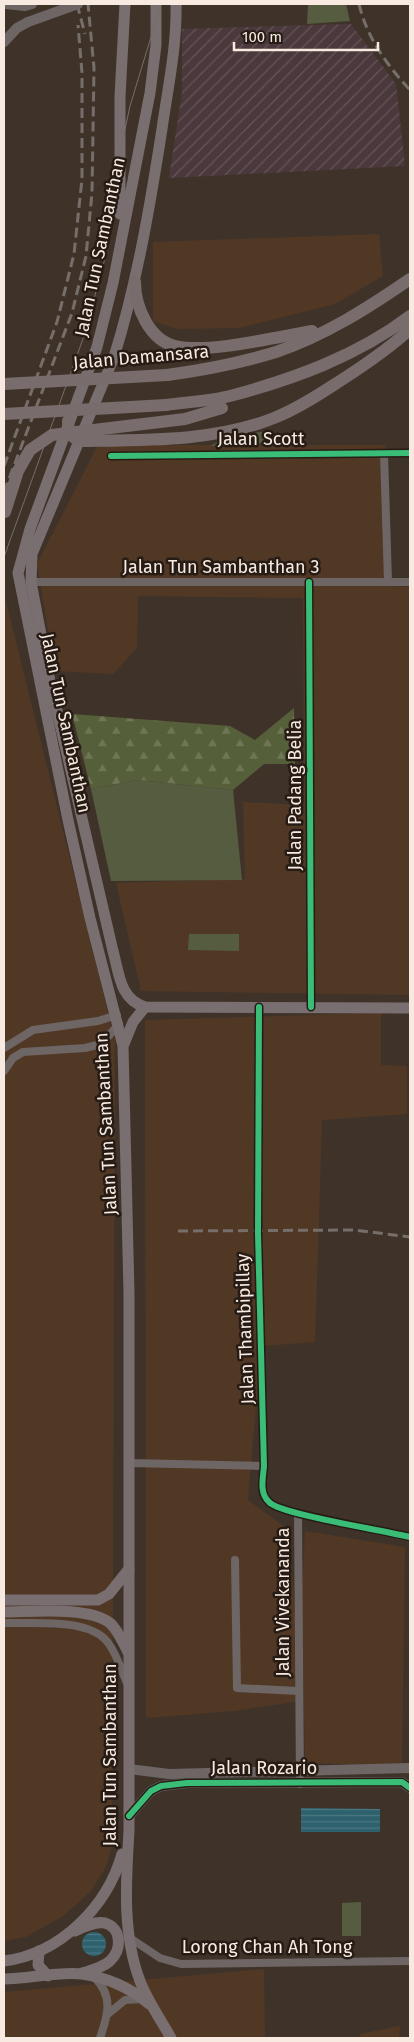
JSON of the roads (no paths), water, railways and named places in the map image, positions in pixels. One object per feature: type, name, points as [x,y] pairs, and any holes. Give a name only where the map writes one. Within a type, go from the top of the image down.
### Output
[{"type":"main road","points":[[120,239],[120,96],[125,4]]},
{"type":"main road","name":"Jalan Tun Sambanthan","points":[[156,4],[156,45],[150,93],[120,239],[113,283],[97,347],[68,421],[30,530],[18,573],[68,820],[90,918],[118,1020],[123,1046],[129,1293],[129,1831],[126,1874],[130,1938],[140,1983],[171,2038]]},
{"type":"main road","name":"Jalan Tun Sambanthan","points":[[145,1007],[135,1004],[126,996],[113,951],[49,677],[31,582],[30,566],[35,547],[114,357],[135,282],[169,93],[176,4]]},
{"type":"main road","points":[[176,19],[180,4]]},
{"type":"main road","name":"Jalan Damansara","points":[[4,384],[167,375],[219,367],[277,351],[332,328],[365,310],[410,279]]},
{"type":"main road","points":[[135,282],[137,302],[147,323],[158,337],[174,346],[212,348],[332,328]]},
{"type":"main road","points":[[4,514],[18,472],[30,450],[52,435],[186,419],[222,408],[370,343],[410,316]]},
{"type":"main road","points":[[68,421],[68,434],[79,441],[178,437],[217,433],[273,418],[292,410],[360,368],[410,329]]},
{"type":"main road","points":[[4,414],[166,405],[229,396],[312,370]]},
{"type":"main road","points":[[123,1046],[133,1022],[145,1007],[410,1008]]},
{"type":"main road","points":[[4,1612],[98,1600],[109,1594],[129,1569]]},
{"type":"main road","points":[[4,1600],[99,1616],[111,1624],[129,1654]]},
{"type":"main road","points":[[68,1934],[94,1910],[105,1895],[117,1872],[129,1831]]},
{"type":"main road","points":[[4,1961],[38,1951],[68,1934],[87,1926],[103,1923],[114,1929],[118,1935],[119,1949],[111,1960],[100,1967],[80,1973],[4,1979]]},
{"type":"main road","points":[[38,1951],[38,1965],[48,1976]]},
{"type":"main road","points":[[80,1973],[108,1980],[144,1999],[155,2008]]},
{"type":"street","points":[[6,4],[29,5]]},
{"type":"street","points":[[4,42],[17,28],[28,22],[78,4]]},
{"type":"street","name":"Jalan Scott","points":[[111,456],[410,452]]},
{"type":"street","points":[[384,453],[388,582]]},
{"type":"street","name":"Jalan Tun Sambanthan 3","points":[[31,582],[410,582]]},
{"type":"street","name":"Jalan Padang Belia","points":[[309,582],[311,1007]]},
{"type":"street","name":"Jalan Thambipillay","points":[[259,1007],[258,1240],[264,1466],[262,1491],[268,1502],[274,1506],[298,1514],[410,1537]]},
{"type":"street","points":[[4,1048],[33,1030],[118,1020]]},
{"type":"street","points":[[4,1071],[13,1058],[23,1052],[86,1048],[97,1045],[104,1041],[118,1020]]},
{"type":"street","points":[[129,1463],[264,1466]]},
{"type":"street","name":"Jalan Vivekananda","points":[[298,1514],[300,1537],[298,1691],[300,1784]]},
{"type":"street","name":"Jalan Vivekananda","points":[[235,1560],[237,1688],[298,1691]]},
{"type":"street","points":[[4,1623],[77,1626],[94,1630],[110,1644],[129,1687]]},
{"type":"street","name":"Jalan Rozario","points":[[129,1769],[169,1774],[410,1768]]},
{"type":"street","name":"Jalan Rozario","points":[[129,1816],[151,1791],[162,1786],[187,1783],[300,1784],[402,1782],[410,1788]]},
{"type":"street","name":"Lorong Chan Ah Tong","points":[[130,1938],[160,1958],[181,1964],[410,1961]]},
{"type":"street","points":[[92,1976],[102,1984],[109,1999],[108,2014],[100,2038]]},
{"type":"street","points":[[108,2014],[125,2000],[144,1999]]},
{"type":"water","points":[[301,1808],[380,1809],[380,1832],[301,1832]]},
{"type":"water","points":[[94,1932],[103,1935],[106,1944],[103,1953],[94,1956],[85,1953],[82,1944],[85,1935]]},
{"type":"tram line","points":[[4,557],[84,336],[104,262],[117,167],[130,106],[161,4]]},
{"type":"railway","points":[[77,4],[85,34]]},
{"type":"railway","points":[[4,492],[72,313],[86,256],[92,193],[94,68],[88,4]]},
{"type":"railway","points":[[359,4],[373,40],[393,71],[410,90]]},
{"type":"railway","points":[[4,466],[57,322],[74,254],[82,179],[82,73],[78,25]]},
{"type":"railway","points":[[178,1231],[354,1230],[410,1237]]}]
